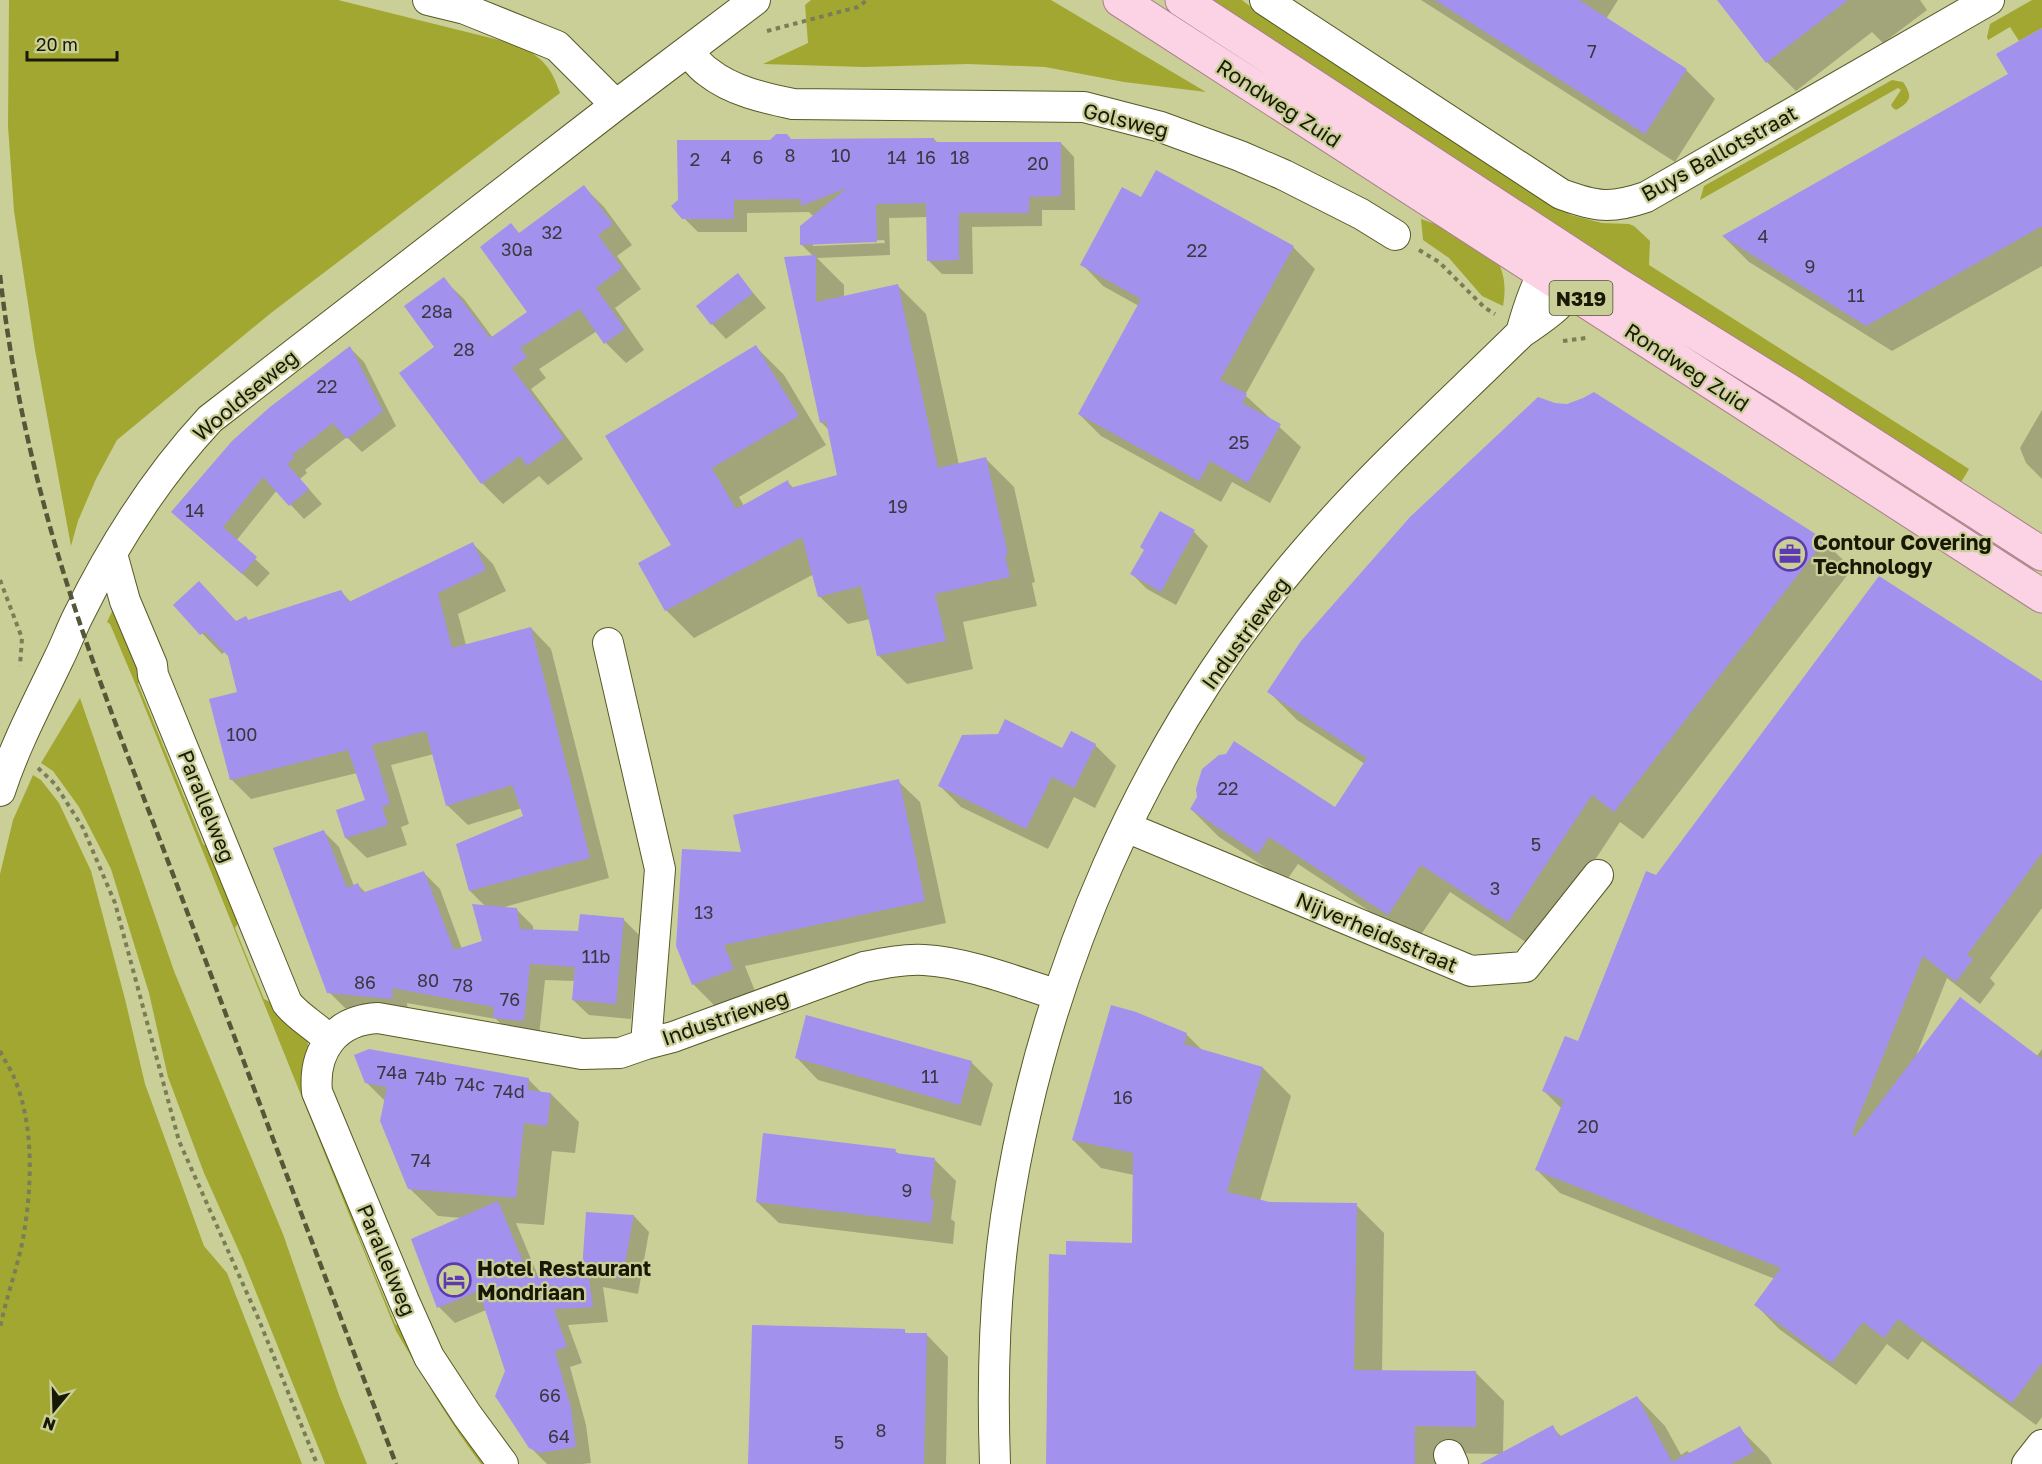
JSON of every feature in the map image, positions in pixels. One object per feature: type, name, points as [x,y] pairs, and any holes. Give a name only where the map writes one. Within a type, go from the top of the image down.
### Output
[{"type":"main road","name":"Rondweg Zuid","points":[[1120,0],[2042,596]]},
{"type":"main road","name":"Rondweg Zuid","points":[[1182,0],[2042,554]]},
{"type":"street","points":[[428,0],[465,9],[557,46],[616,105]]},
{"type":"street","name":"Wooldseweg","points":[[0,791],[12,754],[78,616],[112,554],[157,481],[180,451],[210,419],[755,0]]},
{"type":"street","name":"Buys Ballotstraat","points":[[1265,0],[1561,194],[1600,206],[1623,205],[1646,196],[1989,0]]},
{"type":"street","name":"Golsweg","points":[[688,51],[706,72],[717,78],[758,97],[793,104],[1084,107],[1161,126],[1284,175],[1361,214],[1395,235]]},
{"type":"street","name":"Industrieweg","points":[[1521,333],[1542,273],[1560,245]]},
{"type":"street","name":"Industrieweg","points":[[994,1464],[994,1354],[1006,1219],[1016,1159],[1038,1065],[1058,995],[1074,949],[1126,827],[1161,759],[1208,683],[1253,616],[1288,573],[1349,503],[1521,333],[1554,311],[1571,292],[1588,263]]},
{"type":"street","name":"Parallelweg","points":[[112,554],[125,601],[152,665],[153,675],[287,1003],[295,1013],[317,1028],[329,1040]]},
{"type":"street","name":"Industrieweg","points":[[608,643],[660,869],[646,1044],[673,1037],[864,967],[894,961],[924,960],[957,965],[1058,995]]},
{"type":"street","name":"Nijverheidsstraat","points":[[1126,827],[1471,971],[1525,967],[1598,875]]},
{"type":"street","name":"Parallelweg","points":[[503,1464],[466,1414],[429,1357],[317,1092],[315,1074],[320,1056],[329,1040],[338,1031],[362,1018],[378,1018],[582,1054],[620,1053],[646,1044]]},
{"type":"street","points":[[2027,1464],[2042,1444]]},
{"type":"path","points":[[761,32],[858,7],[867,0]]},
{"type":"path","points":[[1395,235],[1439,262],[1485,308],[1503,317],[1521,333]]},
{"type":"path","points":[[0,580],[22,638]]},
{"type":"path","points":[[12,754],[43,770],[55,784],[83,828],[115,903],[179,1141],[259,1320],[317,1464]]},
{"type":"path","points":[[0,1051],[13,1076],[23,1105],[30,1177],[23,1239],[0,1328]]},
{"type":"shaded area","points":[[9,0],[338,0],[519,45],[545,64],[560,93],[271,313],[117,440],[96,479],[78,521],[71,546],[35,350],[14,211],[8,126]]},
{"type":"shaded area","points":[[811,0],[1051,0],[1206,92],[1124,82],[1045,67],[968,64],[864,67],[763,64],[808,43],[805,5]]},
{"type":"shaded area","points":[[1200,0],[1242,0],[1277,27],[1571,215],[1602,223],[1634,226],[1650,241],[1649,265],[1969,469],[1957,489]]},
{"type":"shaded area","points":[[2032,0],[2042,0],[2042,28],[2019,41],[2010,27],[1988,40],[1990,24]]},
{"type":"shaded area","points":[[1892,80],[1903,82],[1908,91],[1909,98],[1901,107],[1896,110],[1891,105],[1901,90],[1898,88],[1700,200],[1704,186]]},
{"type":"shaded area","points":[[1421,219],[1469,237],[1493,256],[1501,269],[1504,285],[1503,306],[1482,296],[1449,258],[1423,240]]},
{"type":"shaded area","points":[[115,605],[145,670],[138,684],[203,844],[214,850],[241,918],[235,928],[264,999],[291,1018],[307,1039],[304,1086],[361,1228],[358,1234],[395,1324],[403,1329],[488,1464],[481,1464],[458,1432],[396,1331],[137,688],[110,624],[107,622]]},
{"type":"shaded area","points":[[80,698],[174,971],[283,1234],[339,1395],[367,1464],[325,1464],[243,1260],[204,1173],[168,1077],[149,993],[111,869],[79,807],[53,771],[41,763]]},
{"type":"shaded area","points":[[33,775],[41,780],[59,803],[91,871],[145,1084],[204,1246],[227,1273],[302,1464],[0,1464],[0,874],[13,820]]},
{"type":"building","points":[[1435,0],[1579,0],[1687,69],[1645,134]]},
{"type":"building","points":[[1717,0],[1848,0],[1766,63]]},
{"type":"building","points":[[2042,28],[2042,226],[1866,326],[1722,236],[2008,74],[1996,54]]},
{"type":"building","points":[[776,134],[787,134],[791,139],[934,138],[934,142],[1061,142],[1061,196],[1029,197],[1029,213],[959,213],[959,260],[927,261],[926,203],[876,204],[877,242],[800,245],[800,226],[847,188],[801,206],[801,199],[734,200],[734,219],[682,219],[671,206],[678,200],[677,140],[770,140]]},
{"type":"building","points":[[1156,170],[1294,246],[1220,380],[1247,394],[1242,403],[1281,424],[1248,483],[1210,461],[1199,481],[1078,414],[1141,299],[1080,265],[1122,187],[1141,197]]},
{"type":"building","points":[[584,185],[613,224],[598,235],[622,268],[596,288],[625,329],[604,344],[580,309],[520,348],[527,357],[512,368],[564,438],[527,466],[520,456],[481,484],[399,373],[434,347],[404,306],[444,277],[490,338],[527,312],[480,247],[511,223],[519,233]]},
{"type":"building","points":[[816,255],[816,302],[898,284],[938,468],[986,457],[1008,554],[1005,555],[1010,577],[935,594],[946,641],[877,656],[861,586],[818,597],[802,537],[665,611],[638,563],[671,545],[605,436],[756,345],[799,416],[712,468],[736,509],[788,480],[790,488],[837,475],[826,421],[820,423],[784,257]]},
{"type":"building","points":[[738,273],[753,293],[711,325],[696,306]]},
{"type":"building","points":[[350,346],[383,411],[347,439],[333,423],[292,455],[294,458],[287,464],[309,489],[289,506],[263,477],[223,527],[257,557],[242,574],[171,512],[232,441],[270,407]]},
{"type":"building","points":[[1594,392],[1825,540],[1614,812],[1592,795],[1508,922],[1421,865],[1388,915],[1269,837],[1258,854],[1190,809],[1197,797],[1196,789],[1202,769],[1219,755],[1226,754],[1234,741],[1335,807],[1367,758],[1267,692],[1301,641],[1410,517],[1538,397],[1555,403],[1567,404]]},
{"type":"building","points":[[1160,511],[1195,530],[1161,592],[1130,574],[1144,550],[1140,547]]},
{"type":"building","points":[[473,542],[486,570],[438,593],[452,648],[531,627],[590,858],[469,891],[456,844],[523,816],[512,785],[446,806],[426,731],[372,745],[390,804],[382,807],[388,825],[345,838],[336,810],[365,800],[348,750],[230,780],[209,699],[237,692],[228,656],[205,632],[200,635],[173,605],[199,581],[236,621],[246,616],[248,620],[341,590],[349,602]]},
{"type":"building","points":[[1879,576],[2042,681],[2042,853],[1967,955],[1973,959],[1956,982],[1923,956],[1852,1134],[1855,1136],[1960,997],[2042,1059],[2042,1363],[2012,1403],[1898,1319],[1884,1338],[1863,1322],[1832,1363],[1754,1305],[1781,1268],[1535,1170],[1564,1100],[1542,1091],[1565,1036],[1578,1041],[1646,871],[1656,875]]},
{"type":"building","points":[[1005,719],[1062,748],[1071,731],[1096,744],[1074,788],[1052,777],[1026,829],[938,786],[962,735],[998,734]]},
{"type":"building","points":[[899,779],[925,901],[724,945],[734,969],[692,985],[676,946],[682,849],[741,852],[733,815]]},
{"type":"building","points":[[324,830],[347,888],[358,883],[362,893],[424,871],[454,950],[482,941],[472,904],[517,908],[520,929],[578,931],[580,914],[624,918],[616,1004],[572,1000],[575,967],[530,964],[524,1021],[493,1018],[494,1007],[392,988],[393,999],[327,993],[273,848]]},
{"type":"building","points":[[1111,1005],[1136,1012],[1187,1033],[1184,1044],[1263,1067],[1227,1192],[1270,1202],[1357,1203],[1354,1370],[1476,1371],[1476,1427],[1415,1426],[1415,1464],[1046,1464],[1049,1254],[1066,1255],[1066,1241],[1132,1243],[1133,1153],[1072,1140]]},
{"type":"building","points":[[806,1015],[972,1061],[960,1105],[795,1058]]},
{"type":"building","points":[[369,1049],[529,1078],[528,1090],[551,1093],[547,1126],[524,1123],[516,1198],[408,1189],[380,1121],[387,1087],[365,1083],[354,1055]]},
{"type":"building","points":[[763,1133],[896,1149],[895,1153],[935,1158],[930,1198],[934,1199],[931,1223],[756,1202]]},
{"type":"building","points":[[498,1201],[529,1276],[582,1270],[586,1212],[634,1215],[622,1279],[588,1272],[593,1307],[554,1309],[567,1347],[555,1351],[571,1408],[576,1447],[540,1453],[529,1448],[495,1396],[505,1371],[479,1291],[437,1308],[411,1239]]},
{"type":"building","points":[[752,1325],[905,1329],[905,1333],[927,1333],[924,1464],[748,1464]]},
{"type":"building","points":[[1637,1396],[1672,1462],[1740,1426],[1754,1452],[1731,1464],[1480,1464],[1553,1425],[1559,1437]]},
{"type":"railway","points":[[0,275],[15,376],[36,475],[67,585],[128,757],[396,1464]]},
{"type":"place","name":"Contour Covering Technology","points":[[1790,554]]},
{"type":"place","name":"Hotel Restaurant Mondriaan","points":[[454,1280]]}]
